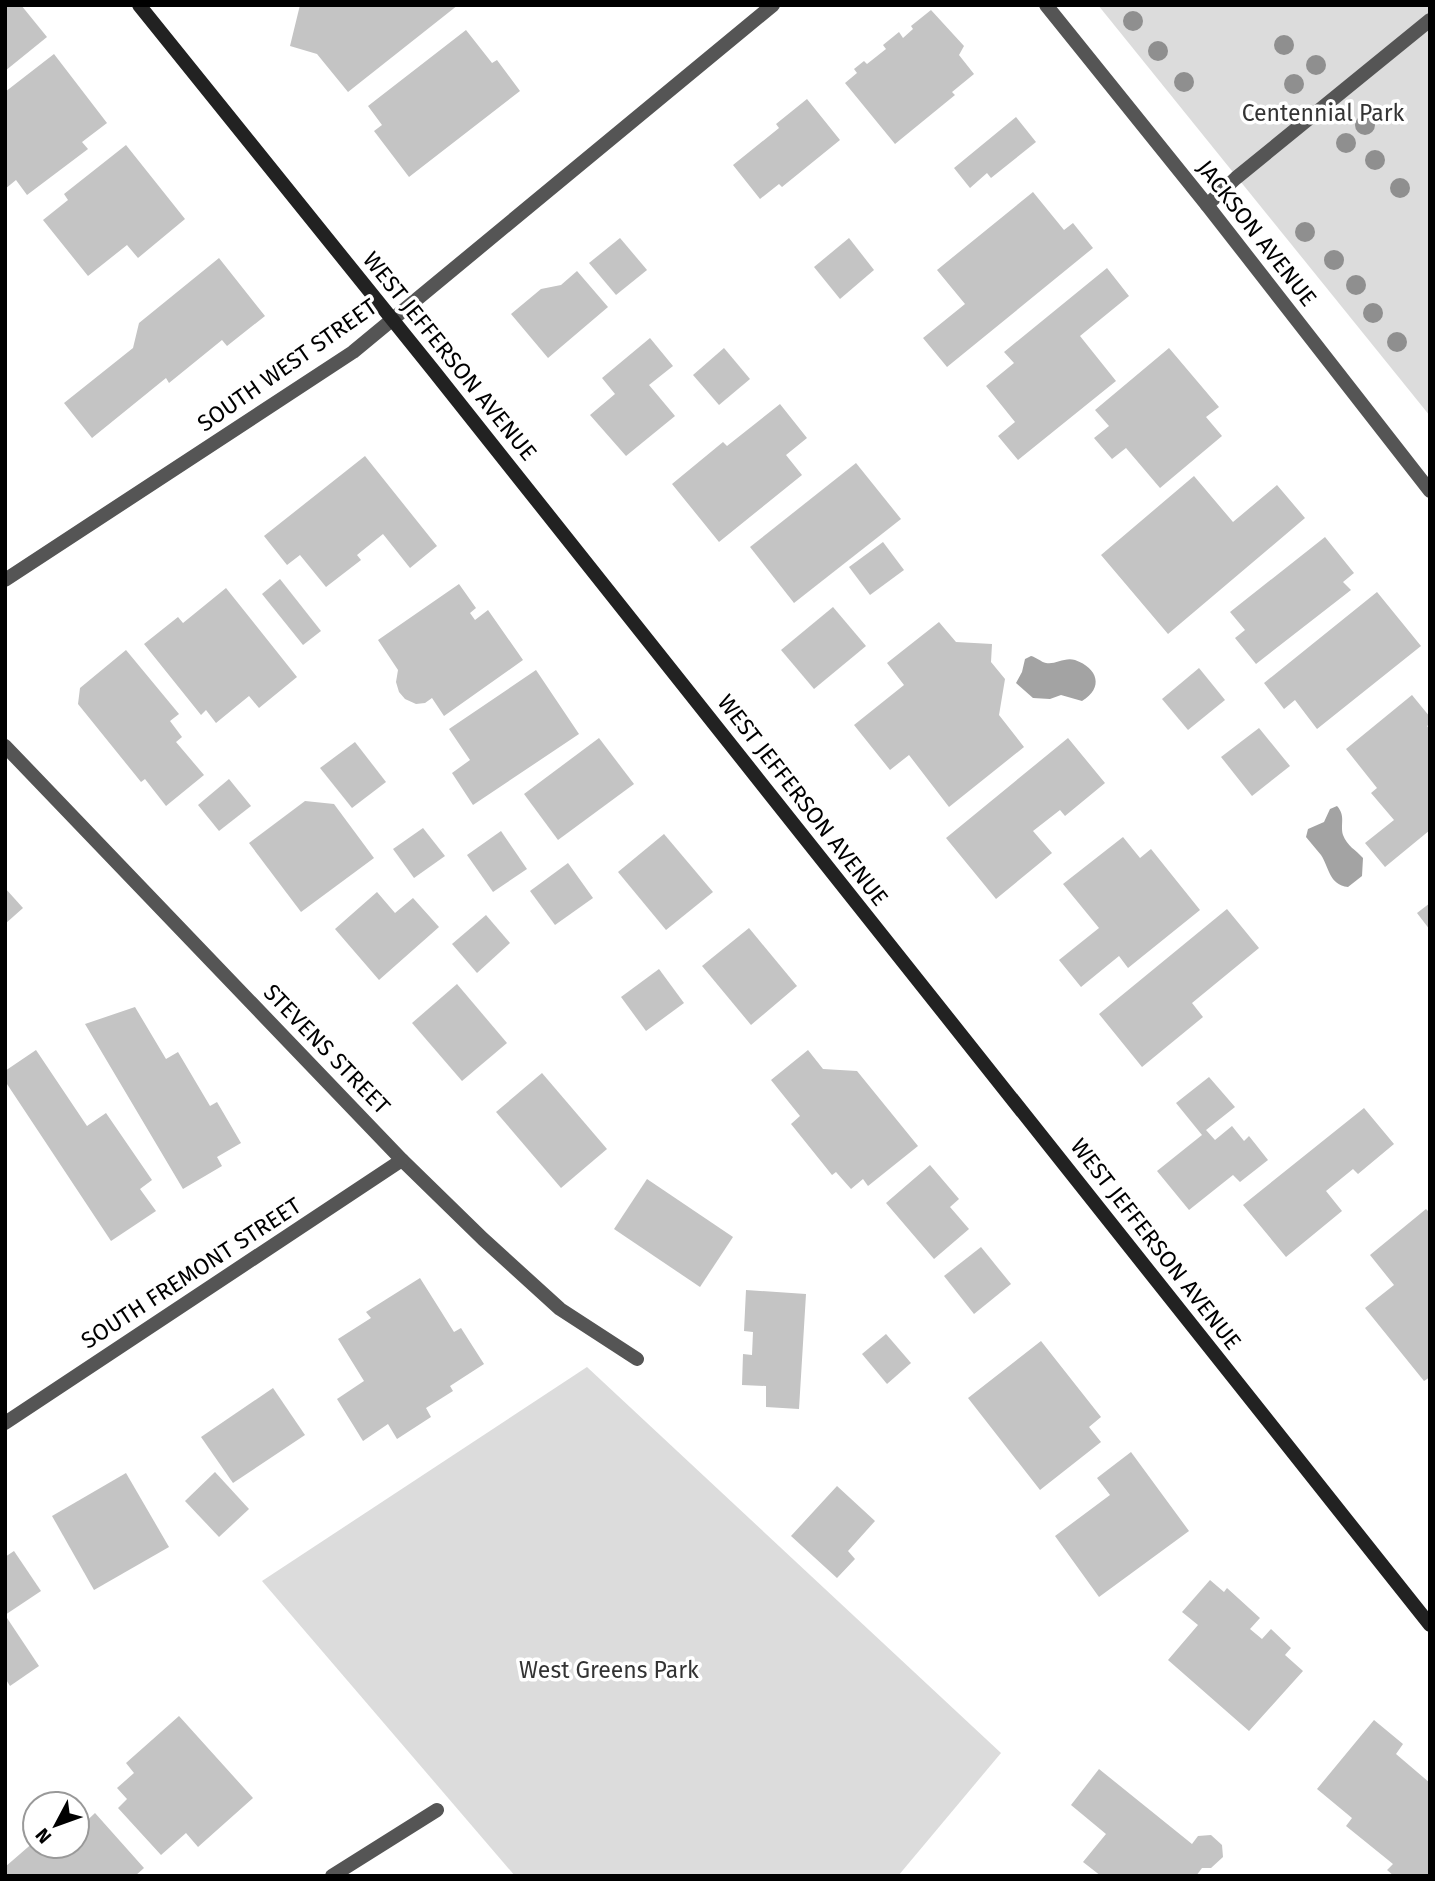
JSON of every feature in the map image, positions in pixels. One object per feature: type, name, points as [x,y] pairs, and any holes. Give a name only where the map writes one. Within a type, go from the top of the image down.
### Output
[{"type":"street","name":"WEST JEFFERSON AVENUE","points":[[139,5],[1430,1625]]},
{"type":"street","name":"SOUTH WEST STREET","points":[[5,580],[354,352],[774,5]]},
{"type":"street","name":"JACKSON AVENUE","points":[[1046,5],[1207,205],[1430,491]]},
{"type":"street","points":[[1207,205],[1430,20]]},
{"type":"street","name":"STEVENS STREET","points":[[5,746],[402,1160],[483,1239],[560,1309],[637,1359]]},
{"type":"street","name":"SOUTH FREMONT STREET","points":[[5,1423],[402,1160]]},
{"type":"street","points":[[332,1876],[437,1810]]},
{"type":"green space","name":"Centennial Park","points":[[1098,5],[1430,5],[1430,416]]},
{"type":"green space","name":"West Greens Park","points":[[587,1367],[1001,1753],[898,1876],[515,1876],[262,1581]]},
{"type":"shaded area","points":[[1031,656],[1046,663],[1075,660],[1089,668],[1096,684],[1089,696],[1082,701],[1061,695],[1050,699],[1033,698],[1016,683],[1025,659]]},
{"type":"shaded area","points":[[1337,806],[1341,813],[1345,839],[1363,858],[1362,876],[1348,887],[1333,879],[1321,855],[1306,837],[1308,829],[1324,822],[1330,809]]},
{"type":"building","points":[[5,5],[21,5],[47,37],[5,71]]},
{"type":"building","points":[[300,5],[458,5],[348,92],[317,54],[290,46]]},
{"type":"building","points":[[931,10],[964,46],[959,55],[974,74],[952,92],[955,95],[895,144],[845,83],[857,73],[854,69],[864,61],[867,64],[886,49],[883,45],[899,32],[903,38],[913,29],[911,26]]},
{"type":"building","points":[[466,30],[492,63],[497,60],[520,91],[409,177],[374,131],[382,125],[368,106]]},
{"type":"building","points":[[54,54],[107,123],[82,142],[88,149],[27,195],[16,180],[5,189],[5,92]]},
{"type":"building","points":[[807,99],[840,140],[782,187],[779,184],[760,199],[733,165],[779,128],[776,124]]},
{"type":"building","points":[[1016,117],[1036,142],[991,178],[987,173],[970,188],[954,168]]},
{"type":"building","points":[[126,145],[185,219],[138,258],[127,245],[88,276],[43,220],[68,200],[64,194]]},
{"type":"building","points":[[1033,192],[1064,230],[1073,223],[1093,248],[947,367],[923,338],[965,304],[937,270]]},
{"type":"building","points":[[620,238],[647,270],[616,295],[589,263]]},
{"type":"building","points":[[849,238],[874,270],[840,299],[814,267]]},
{"type":"building","points":[[219,258],[265,316],[227,346],[222,340],[169,383],[166,378],[92,438],[64,403],[133,348],[139,323]]},
{"type":"building","points":[[1107,268],[1129,296],[1080,336],[1116,381],[1018,460],[998,436],[1015,422],[986,386],[1014,363],[1004,352]]},
{"type":"building","points":[[577,271],[608,307],[548,358],[511,314],[541,289],[561,285]]},
{"type":"building","points":[[650,338],[673,366],[649,385],[675,416],[626,456],[590,415],[615,394],[602,378]]},
{"type":"building","points":[[724,348],[750,379],[719,405],[693,375]]},
{"type":"building","points":[[1169,348],[1219,407],[1206,417],[1222,436],[1160,488],[1126,448],[1112,459],[1094,438],[1109,426],[1095,410]]},
{"type":"building","points":[[780,404],[807,438],[786,455],[802,475],[719,542],[672,484],[723,442],[727,446]]},
{"type":"building","points":[[365,456],[437,546],[410,568],[383,534],[357,555],[361,560],[326,587],[300,555],[287,565],[264,536]]},
{"type":"building","points":[[856,463],[901,519],[794,603],[750,547]]},
{"type":"building","points":[[1194,476],[1233,522],[1277,485],[1305,518],[1168,634],[1101,555]]},
{"type":"building","points":[[1325,537],[1354,573],[1343,582],[1351,590],[1256,664],[1235,638],[1245,630],[1230,612]]},
{"type":"building","points":[[883,542],[904,570],[870,595],[849,567]]},
{"type":"building","points":[[280,579],[321,631],[303,645],[262,594]]},
{"type":"building","points":[[459,584],[476,608],[470,613],[475,620],[488,610],[523,660],[444,716],[432,698],[425,703],[416,704],[405,699],[396,682],[398,670],[378,640]]},
{"type":"building","points":[[226,588],[297,677],[259,708],[249,696],[216,723],[206,710],[201,715],[144,644],[178,617],[183,623]]},
{"type":"building","points":[[1377,592],[1421,646],[1317,729],[1295,700],[1284,709],[1264,683]]},
{"type":"building","points":[[833,607],[866,646],[814,689],[781,650]]},
{"type":"building","points":[[939,622],[956,642],[992,644],[991,662],[1005,679],[999,715],[1024,747],[949,807],[909,755],[890,770],[854,725],[904,685],[887,663]]},
{"type":"building","points":[[126,650],[179,714],[170,721],[182,737],[176,742],[204,775],[166,806],[145,779],[141,782],[78,704],[80,688]]},
{"type":"building","points":[[1199,668],[1225,700],[1188,730],[1162,699]]},
{"type":"building","points":[[536,670],[579,734],[473,805],[452,773],[470,760],[449,729]]},
{"type":"building","points":[[1412,695],[1430,717],[1430,724],[1427,726],[1430,730],[1430,830],[1385,867],[1365,843],[1394,820],[1371,793],[1377,788],[1346,749]]},
{"type":"building","points":[[1259,728],[1290,766],[1252,796],[1221,757]]},
{"type":"building","points":[[599,738],[634,784],[558,840],[524,794]]},
{"type":"building","points":[[1068,738],[1105,783],[1065,816],[1060,810],[1033,831],[1052,853],[996,899],[946,838]]},
{"type":"building","points":[[355,742],[386,782],[352,808],[320,768]]},
{"type":"building","points":[[229,779],[251,806],[219,831],[198,805]]},
{"type":"building","points":[[305,801],[334,804],[374,858],[301,912],[249,843]]},
{"type":"building","points":[[423,828],[445,856],[414,878],[393,849]]},
{"type":"building","points":[[501,831],[527,869],[493,892],[467,855]]},
{"type":"building","points":[[664,834],[713,892],[666,930],[618,872]]},
{"type":"building","points":[[1123,837],[1140,858],[1151,849],[1200,910],[1128,968],[1119,956],[1081,987],[1059,960],[1099,928],[1063,884]]},
{"type":"building","points":[[568,863],[593,898],[555,925],[530,891]]},
{"type":"building","points":[[5,888],[23,908],[5,924]]},
{"type":"building","points":[[377,892],[395,913],[413,898],[439,927],[379,980],[335,929]]},
{"type":"building","points":[[1430,903],[1430,930],[1417,913]]},
{"type":"building","points":[[1227,909],[1259,948],[1192,1003],[1203,1017],[1142,1067],[1099,1014]]},
{"type":"building","points":[[486,915],[510,943],[477,973],[452,944]]},
{"type":"building","points":[[749,928],[797,986],[751,1025],[702,966]]},
{"type":"building","points":[[659,969],[684,1003],[646,1031],[621,997]]},
{"type":"building","points":[[457,984],[507,1043],[462,1081],[412,1023]]},
{"type":"building","points":[[135,1007],[166,1059],[178,1052],[210,1106],[217,1102],[241,1143],[217,1157],[222,1166],[183,1189],[85,1024]]},
{"type":"building","points":[[36,1050],[87,1126],[106,1113],[152,1180],[140,1189],[156,1211],[111,1241],[5,1081],[5,1071]]},
{"type":"building","points":[[808,1050],[823,1069],[857,1071],[918,1146],[868,1186],[863,1179],[851,1189],[836,1172],[832,1175],[791,1124],[800,1116],[771,1080]]},
{"type":"building","points":[[542,1073],[607,1149],[561,1188],[496,1112]]},
{"type":"building","points":[[1209,1077],[1235,1107],[1206,1130],[1215,1140],[1232,1126],[1244,1141],[1249,1136],[1268,1160],[1240,1182],[1233,1175],[1189,1210],[1157,1171],[1202,1135],[1176,1103]]},
{"type":"building","points":[[1364,1108],[1394,1144],[1358,1174],[1353,1169],[1326,1191],[1342,1211],[1286,1257],[1243,1205]]},
{"type":"building","points":[[930,1165],[959,1199],[950,1207],[969,1229],[934,1259],[886,1203]]},
{"type":"building","points":[[647,1179],[733,1237],[700,1287],[614,1229]]},
{"type":"building","points":[[1426,1209],[1430,1213],[1430,1377],[1424,1381],[1365,1308],[1394,1285],[1370,1255]]},
{"type":"building","points":[[981,1247],[1011,1284],[974,1314],[944,1276]]},
{"type":"building","points":[[420,1278],[454,1332],[461,1328],[484,1364],[450,1386],[453,1391],[426,1408],[431,1417],[397,1439],[388,1424],[363,1441],[337,1399],[364,1381],[338,1339],[371,1318],[366,1312]]},
{"type":"building","points":[[746,1290],[806,1294],[799,1409],[766,1407],[766,1386],[742,1385],[743,1354],[752,1355],[753,1332],[744,1331]]},
{"type":"building","points":[[886,1334],[911,1363],[887,1384],[862,1354]]},
{"type":"building","points":[[1041,1341],[1101,1417],[1089,1427],[1101,1442],[1040,1490],[968,1398]]},
{"type":"building","points":[[273,1388],[305,1435],[233,1483],[201,1437]]},
{"type":"building","points":[[1131,1452],[1189,1531],[1099,1597],[1055,1536],[1110,1495],[1097,1478]]},
{"type":"building","points":[[215,1472],[249,1509],[219,1537],[185,1501]]},
{"type":"building","points":[[126,1473],[169,1547],[94,1590],[52,1516]]},
{"type":"building","points":[[837,1486],[875,1521],[848,1551],[855,1559],[837,1578],[791,1536]]},
{"type":"building","points":[[14,1551],[41,1591],[5,1615],[5,1557]]},
{"type":"building","points":[[1210,1580],[1224,1592],[1227,1588],[1260,1618],[1250,1629],[1262,1639],[1271,1629],[1291,1648],[1285,1655],[1303,1671],[1249,1731],[1168,1660],[1198,1625],[1182,1612]]},
{"type":"building","points":[[5,1615],[39,1666],[10,1686],[5,1678]]},
{"type":"building","points":[[179,1716],[253,1798],[198,1847],[186,1833],[161,1855],[118,1808],[127,1799],[117,1788],[134,1773],[126,1763]]},
{"type":"building","points":[[1374,1720],[1403,1744],[1396,1754],[1430,1783],[1430,1876],[1394,1876],[1387,1870],[1393,1864],[1346,1826],[1352,1818],[1317,1789]]},
{"type":"building","points":[[1099,1769],[1192,1844],[1198,1836],[1211,1835],[1222,1845],[1223,1857],[1211,1868],[1202,1868],[1196,1876],[1101,1876],[1083,1862],[1106,1834],[1071,1805]]},
{"type":"building","points":[[95,1813],[144,1868],[135,1876],[5,1876],[5,1867],[21,1853],[21,1860],[91,1860],[91,1817]]}]
